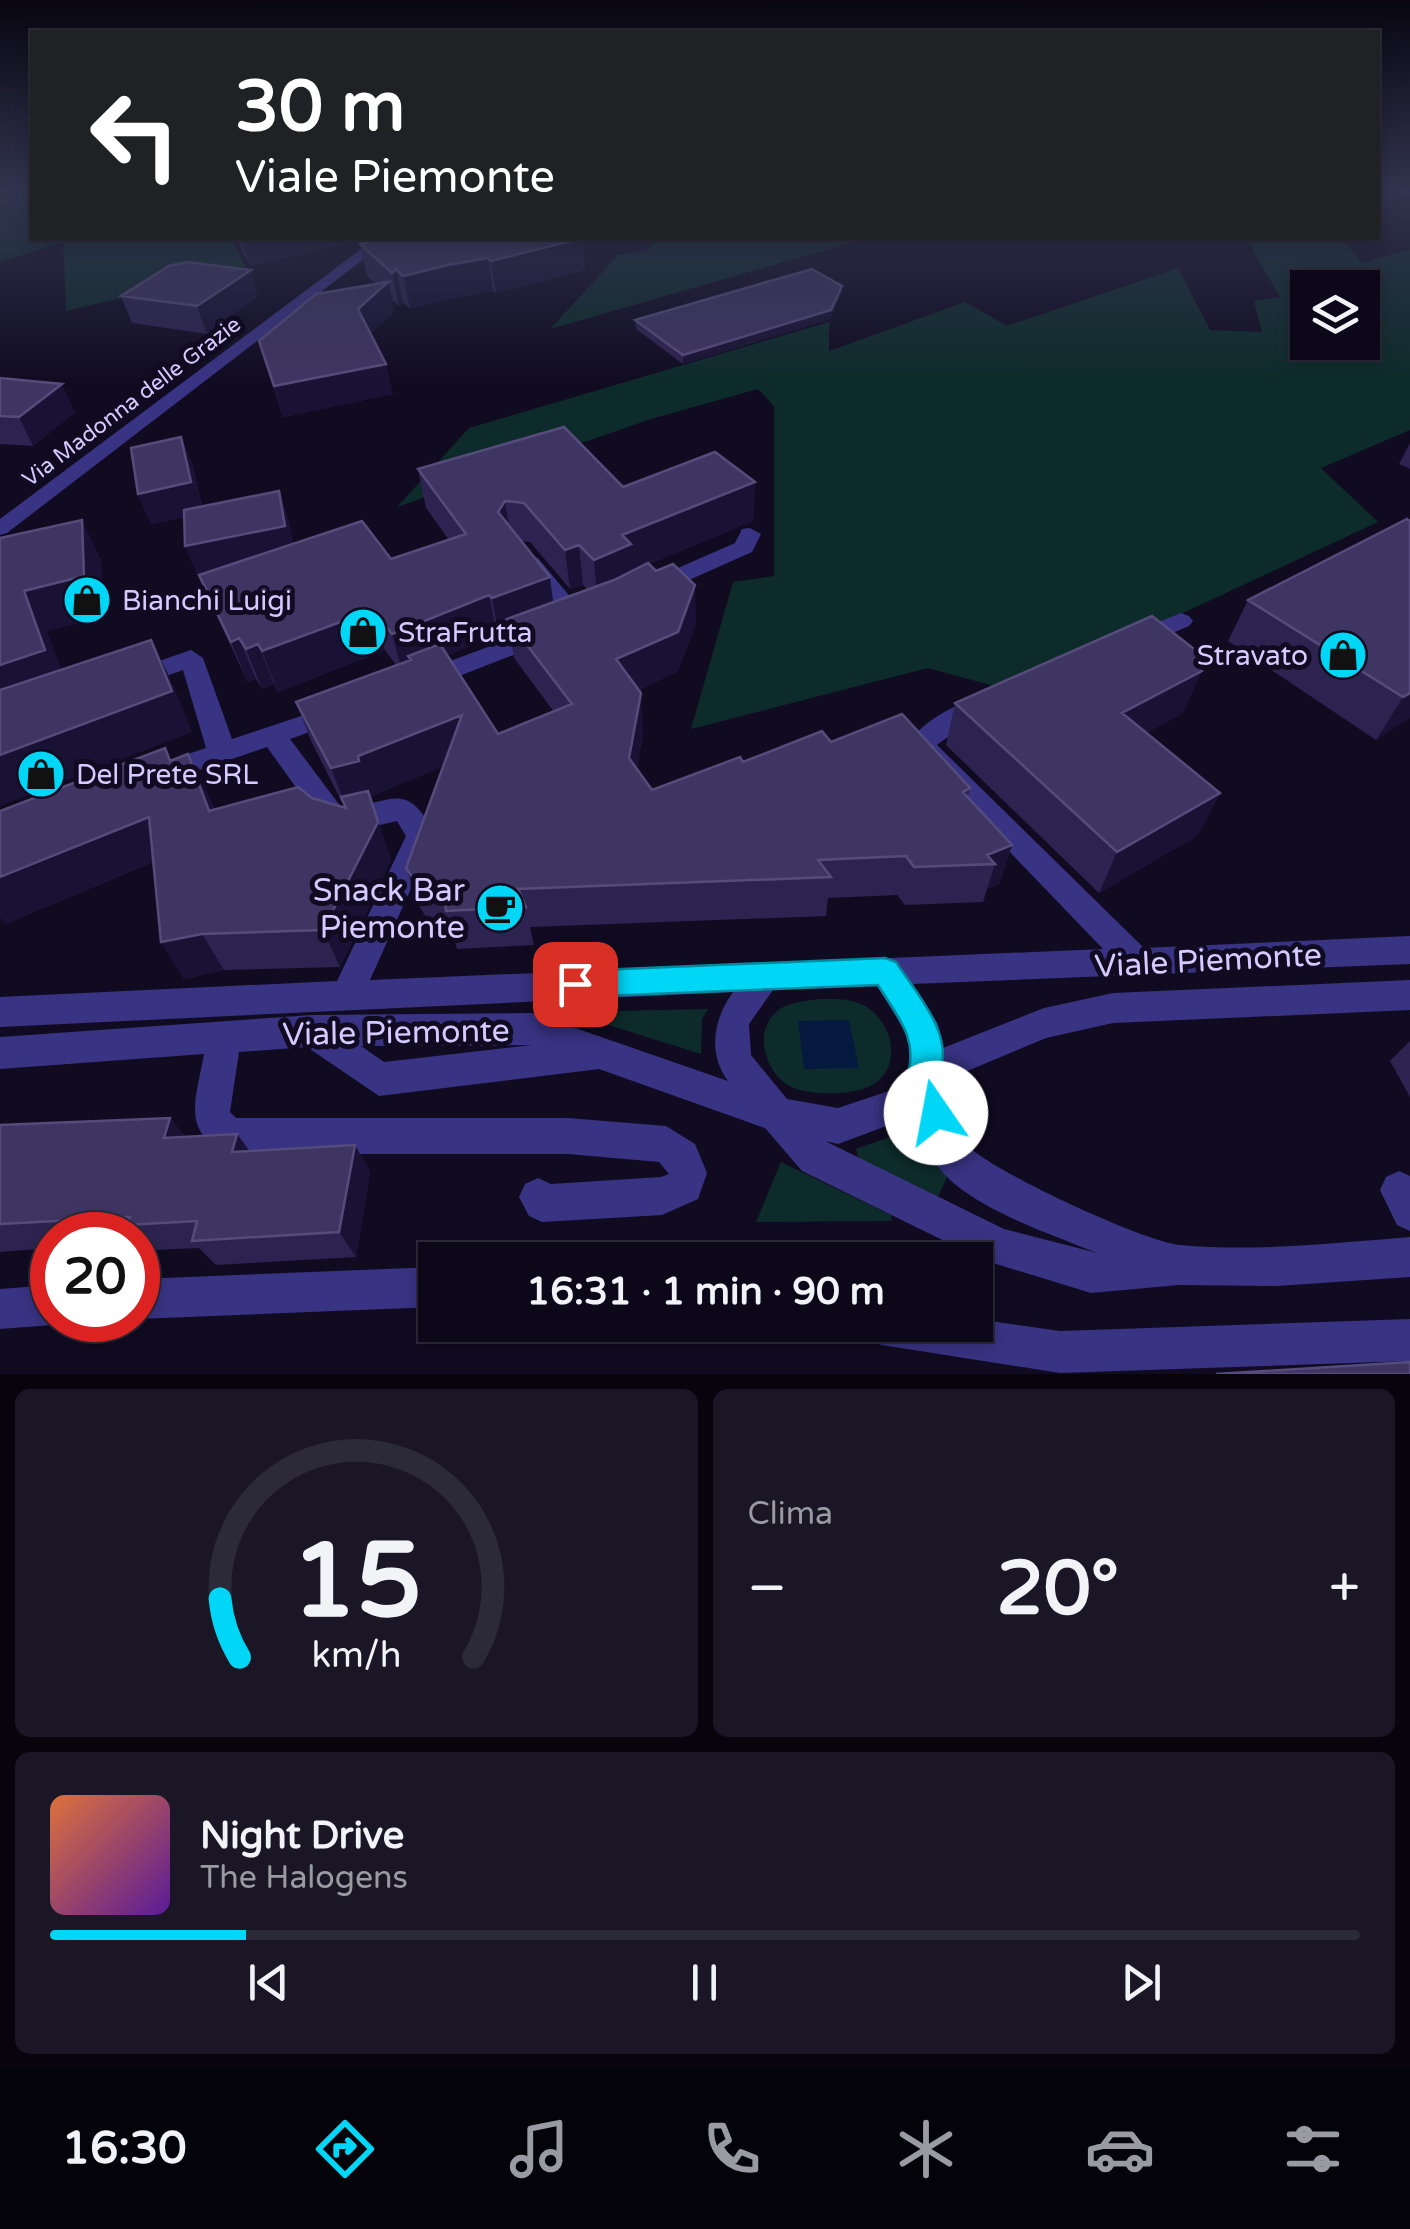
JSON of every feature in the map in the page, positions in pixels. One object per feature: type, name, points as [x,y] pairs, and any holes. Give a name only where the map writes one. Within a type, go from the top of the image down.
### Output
[{"type":"street","name":"Via Madonna delle Grazie","points":[[0,528],[363,254]]},
{"type":"street","points":[[628,598],[744,547],[750,534]]},
{"type":"street","points":[[399,689],[586,617],[518,549]]},
{"type":"street","points":[[1109,652],[1181,621]]},
{"type":"street","points":[[104,690],[191,658],[219,743]]},
{"type":"street","points":[[1000,700],[946,723],[920,745],[1138,964]]},
{"type":"street","points":[[128,778],[219,743],[274,738],[364,703]]},
{"type":"street","points":[[274,738],[338,824],[404,808],[421,835],[348,993]]},
{"type":"street","name":"Viale Piemonte","points":[[0,1012],[348,993],[1410,950]]},
{"type":"street","points":[[885,971],[926,1034],[924,1074],[952,1157],[983,1180],[1104,1237],[1178,1265]]},
{"type":"street","points":[[764,976],[732,1020],[734,1061],[778,1115],[815,1158],[996,1246],[1091,1273],[1178,1265],[1277,1266],[1410,1257]]},
{"type":"street","name":"Viale Piemonte","points":[[0,1053],[312,1031],[532,1029],[778,1115],[838,1126],[904,1103],[924,1074],[1044,1023],[1113,1008],[1410,995]]},
{"type":"street","points":[[312,1031],[379,1078],[608,1053]]},
{"type":"street","points":[[224,1038],[210,1118],[229,1136],[568,1136],[666,1144],[682,1157],[688,1173],[685,1186],[662,1196],[542,1203],[538,1197]]},
{"type":"street","points":[[160,1298],[418,1288]]},
{"type":"street","points":[[0,1309],[30,1307]]},
{"type":"street","points":[[993,1342],[1060,1352],[1410,1340]]},
{"type":"green space","points":[[0,254],[25,254],[0,262]]},
{"type":"green space","points":[[64,254],[239,254],[247,269],[66,311]]},
{"type":"green space","points":[[624,254],[812,254],[550,329],[618,255]]},
{"type":"green space","points":[[1255,254],[1355,254],[1362,263],[1392,254],[1410,254],[1410,430],[1321,468],[1378,522],[1183,613],[1001,688],[928,668],[691,729],[733,582],[774,576],[774,406],[758,389],[651,419],[397,507],[469,428],[829,322],[829,351],[965,302],[1007,326],[1178,268],[1210,330],[1262,332],[1254,301],[1280,297]]},
{"type":"green space","points":[[819,999],[860,1003],[882,1022],[891,1055],[889,1066],[874,1084],[848,1092],[808,1092],[787,1084],[773,1070],[764,1045],[769,1020],[785,1006]]},
{"type":"green space","points":[[708,1009],[702,1019],[701,1054],[567,1012]]},
{"type":"green space","points":[[924,1125],[947,1177],[938,1197],[859,1159],[856,1149]]},
{"type":"green space","points":[[781,1162],[891,1215],[892,1221],[756,1222]]},
{"type":"water","points":[[849,1020],[859,1068],[804,1069],[798,1021]]},
{"type":"building","points":[[371,254],[519,254],[403,276],[396,269],[392,273]]},
{"type":"building","points":[[186,262],[251,270],[197,306],[121,296],[169,266]]},
{"type":"building","points":[[812,269],[842,286],[831,310],[683,355],[635,320]]},
{"type":"building","points":[[388,282],[358,309],[386,364],[274,386],[259,341],[316,294]]},
{"type":"building","points":[[0,378],[62,384],[19,417],[0,416]]},
{"type":"building","points":[[564,427],[623,487],[715,452],[755,482],[622,535],[631,544],[594,560],[579,545],[565,550],[524,503],[505,501],[498,512],[550,577],[492,598],[489,595],[392,634],[373,610],[262,651],[258,644],[246,649],[239,638],[231,642],[199,575],[362,521],[391,559],[466,534],[418,469]]},
{"type":"building","points":[[181,437],[191,482],[138,494],[131,448]]},
{"type":"building","points":[[279,491],[285,526],[185,546],[184,510]]},
{"type":"building","points":[[1407,519],[1410,693],[1403,697],[1248,600]]},
{"type":"building","points":[[82,520],[84,576],[24,591],[45,650],[0,665],[0,538]]},
{"type":"building","points":[[648,563],[656,571],[673,564],[695,585],[678,632],[616,659],[641,693],[629,758],[652,790],[740,757],[743,762],[822,731],[831,742],[902,714],[970,788],[963,792],[1012,845],[987,855],[995,864],[914,867],[906,856],[818,860],[831,877],[518,889],[526,907],[446,911],[444,886],[413,878],[406,868],[462,715],[358,756],[359,761],[331,768],[296,702],[411,660],[408,656],[440,644],[498,734],[572,704],[507,619],[614,580]]},
{"type":"building","points":[[1152,616],[1194,649],[1202,671],[1122,713],[1220,793],[1117,852],[955,703]]},
{"type":"building","points":[[151,640],[172,691],[0,755],[0,690]]},
{"type":"building","points":[[165,748],[170,761],[188,754],[209,811],[298,787],[312,798],[346,808],[341,797],[368,791],[378,822],[323,930],[202,934],[161,942],[149,817],[0,877],[0,811]]},
{"type":"building","points":[[170,1118],[164,1138],[237,1134],[232,1152],[355,1145],[339,1232],[192,1241],[197,1221],[160,1223],[160,1212],[30,1212],[30,1222],[0,1224],[0,1125]]},
{"type":"building","points":[[1410,1362],[1410,1374],[1216,1374]]},
{"type":"place","name":"Bianchi Luigi","points":[[87,600]]},
{"type":"place","name":"StraFrutta","points":[[363,632]]},
{"type":"place","name":"Stravato","points":[[1343,655]]},
{"type":"place","name":"Del Prete SRL","points":[[41,774]]},
{"type":"place","name":"Snack Bar Piemonte","points":[[500,908]]},
{"type":"route","points":[[575,984],[885,971],[926,1034],[926,1071],[922,1078],[936,1113]]}]
